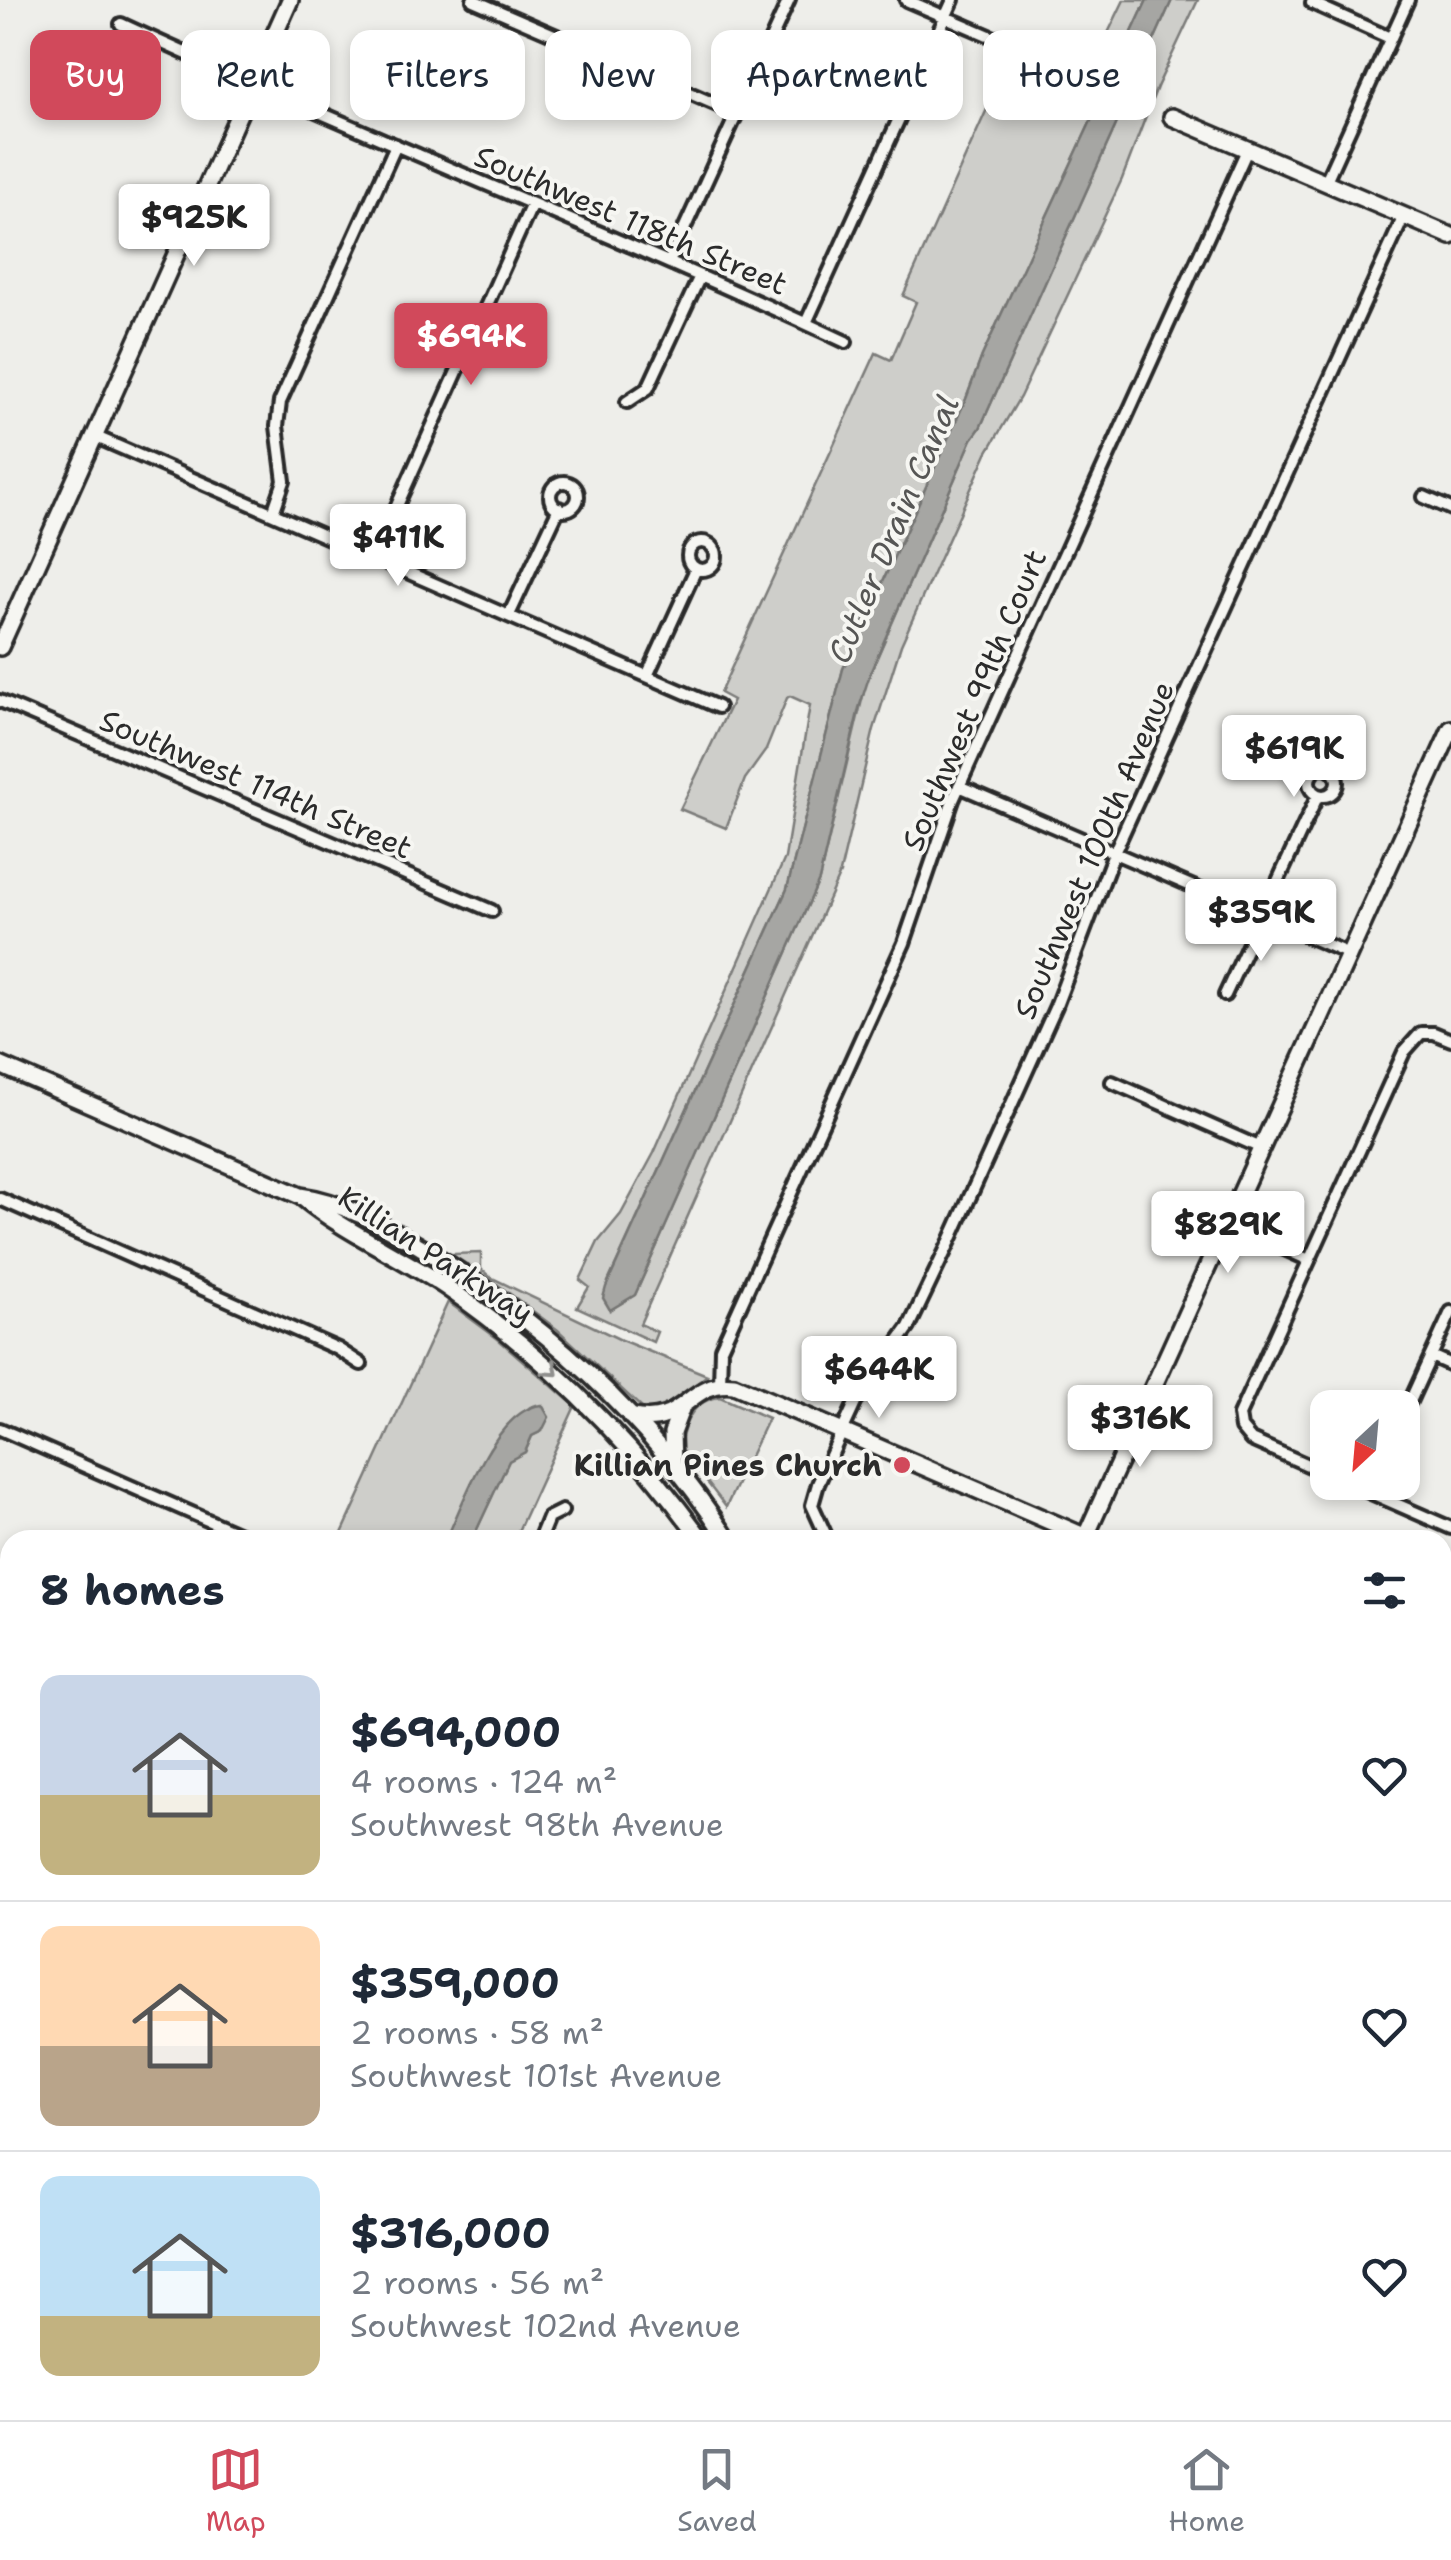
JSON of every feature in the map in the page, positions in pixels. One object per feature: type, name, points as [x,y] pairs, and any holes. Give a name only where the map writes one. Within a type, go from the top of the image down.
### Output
[{"type":"street","points":[[277,30],[290,0]]},
{"type":"street","points":[[473,0],[711,102]]},
{"type":"street","points":[[776,30],[789,0]]},
{"type":"street","points":[[906,0],[983,33]]},
{"type":"street","points":[[806,324],[953,0]]},
{"type":"street","points":[[1326,183],[1408,0]]},
{"type":"street","points":[[1312,3],[1390,38]]},
{"type":"street","name":"Southwest 118th Street","points":[[122,24],[181,51]]},
{"type":"street","name":"Southwest 118th Street","points":[[330,117],[846,342]]},
{"type":"street","points":[[1172,117],[1451,236]]},
{"type":"street","points":[[0,647],[238,120]]},
{"type":"street","points":[[669,262],[735,120]]},
{"type":"street","points":[[273,513],[284,480],[278,426],[280,402],[396,145]]},
{"type":"street","name":"Southwest 99th Court","points":[[720,1385],[721,1348],[904,943],[943,822],[1247,150]]},
{"type":"street","points":[[374,556],[532,204]]},
{"type":"street","name":"Southwest 100th Avenue","points":[[823,1530],[813,1512],[813,1495],[867,1382],[913,1320],[1056,1006],[1114,853],[1404,216]]},
{"type":"street","points":[[627,402],[648,388],[700,276]]},
{"type":"street","points":[[94,436],[718,707]]},
{"type":"street","points":[[1424,497],[1451,509]]},
{"type":"street","points":[[510,616],[559,508]]},
{"type":"street","points":[[648,676],[696,569]]},
{"type":"street","name":"Southwest 114th Street","points":[[0,701],[492,911]]},
{"type":"street","points":[[1092,1530],[1451,730]]},
{"type":"street","points":[[959,786],[1349,954]]},
{"type":"street","points":[[1225,996],[1318,794]]},
{"type":"street","points":[[1310,1466],[1251,1440],[1240,1428],[1239,1415],[1400,1059],[1416,1036],[1428,1032],[1451,1040]]},
{"type":"street","name":"Killian Parkway","points":[[0,1065],[300,1196],[330,1200],[466,1276],[546,1336],[630,1416],[721,1530]]},
{"type":"street","points":[[1112,1082],[1261,1148]]},
{"type":"street","name":"Killian Parkway","points":[[300,1196],[324,1216],[442,1284],[533,1353],[633,1452],[694,1530]]},
{"type":"street","points":[[0,1199],[338,1350],[361,1364]]},
{"type":"street","points":[[1227,1223],[1309,1260]]},
{"type":"street","points":[[1416,1390],[1451,1312]]},
{"type":"street","points":[[1432,1356],[1451,1364]]},
{"type":"street","points":[[630,1416],[657,1420],[681,1409],[701,1391],[720,1385],[742,1388],[1068,1530]]},
{"type":"street","points":[[673,1466],[672,1433],[681,1409]]},
{"type":"street","points":[[0,1429],[230,1530]]},
{"type":"street","points":[[1395,1500],[1451,1528]]},
{"type":"street","points":[[543,1530],[548,1518],[562,1510]]},
{"type":"shaded area","points":[[1124,0],[1147,0],[1133,30],[1110,30]]},
{"type":"shaded area","points":[[1147,0],[1172,0],[1156,36],[1156,30],[1133,30]]},
{"type":"shaded area","points":[[1172,0],[1198,0],[1157,87],[1156,36]]},
{"type":"shaded area","points":[[983,118],[1091,120],[843,669],[787,889],[608,1282],[610,1310],[635,1295],[819,880],[866,683],[972,439],[1118,120],[1144,120],[1122,179],[1020,397],[987,453],[901,645],[874,729],[840,873],[640,1324],[657,1332],[653,1342],[577,1307],[589,1287],[580,1280],[598,1242],[621,1214],[654,1153],[785,858],[810,705],[787,698],[766,750],[745,779],[726,828],[680,809],[733,700],[720,693],[876,353],[891,360],[916,302],[903,296]]},
{"type":"shaded area","points":[[1091,120],[1118,120],[871,671],[819,880],[635,1295],[610,1310],[603,1298],[606,1287],[787,889],[843,669]]},
{"type":"shaded area","points":[[481,1253],[481,1269],[490,1277],[621,1340],[707,1375],[670,1406],[653,1413],[643,1409],[558,1330],[451,1254]]},
{"type":"shaded area","points":[[448,1302],[498,1339],[575,1406],[519,1530],[477,1530],[509,1460],[525,1452],[532,1436],[542,1431],[536,1405],[490,1448],[451,1530],[344,1530]]},
{"type":"shaded area","points":[[720,1397],[768,1418],[726,1507],[680,1447],[691,1414],[703,1403]]},
{"type":"shaded area","points":[[542,1405],[549,1417],[542,1431],[532,1436],[525,1452],[509,1461],[477,1530],[450,1530],[496,1439],[525,1410]]},
{"type":"place","name":"Killian Pines Church","points":[[902,1465]]},
{"type":"water label","name":"Cutler Drain Canal","points":[[893,529]]}]
